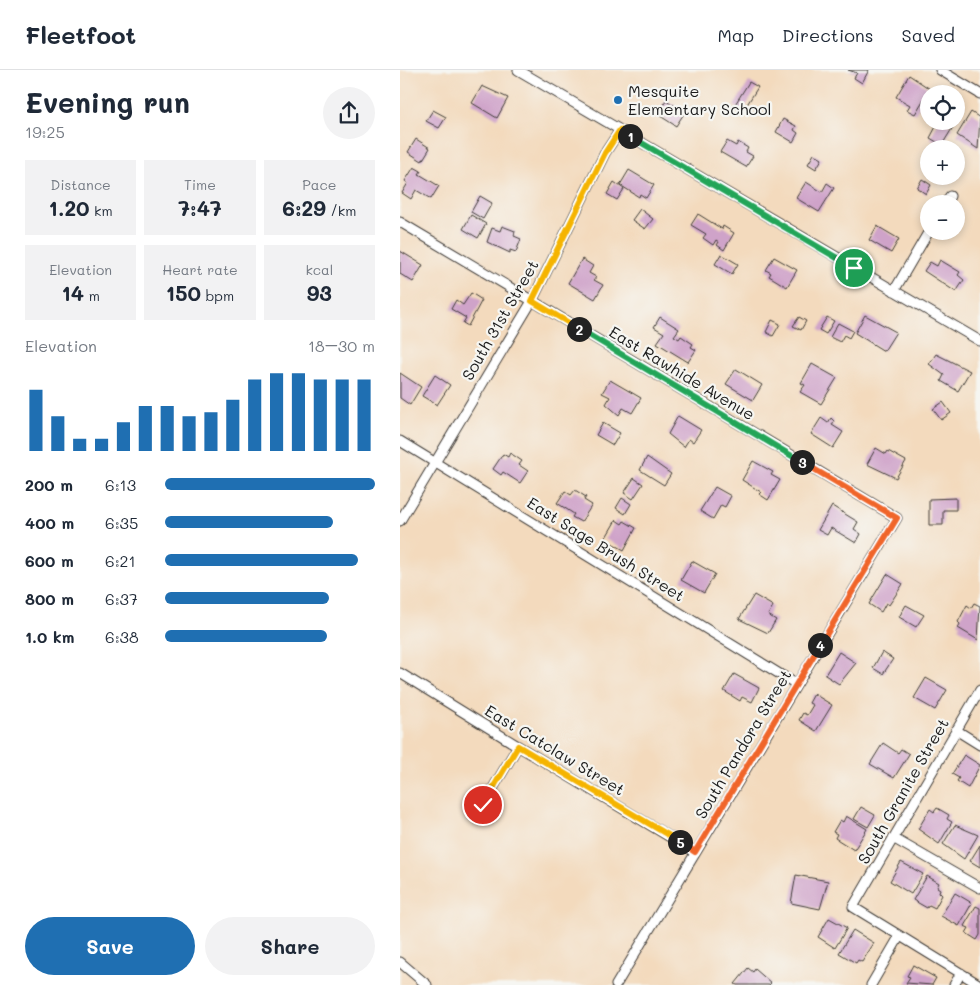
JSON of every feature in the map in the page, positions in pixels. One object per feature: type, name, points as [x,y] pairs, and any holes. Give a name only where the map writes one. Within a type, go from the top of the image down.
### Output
[{"type":"street","points":[[518,70],[980,341]]},
{"type":"street","points":[[940,70],[980,94]]},
{"type":"street","name":"South 31st Street","points":[[400,522],[532,301],[605,153],[620,130]]},
{"type":"street","name":"East Rawhide Avenue","points":[[400,222],[897,518]]},
{"type":"street","points":[[894,290],[924,240]]},
{"type":"street","name":"East Sage Brush Street","points":[[400,441],[796,684]]},
{"type":"street","name":"South Pandora Street","points":[[616,985],[897,518]]},
{"type":"street","name":"East Catclaw Street","points":[[400,673],[695,852]]},
{"type":"street","name":"South Granite Street","points":[[899,937],[853,908],[980,690]]},
{"type":"street","points":[[956,730],[980,745]]},
{"type":"street","points":[[483,805],[518,746]]},
{"type":"street","points":[[893,838],[980,888]]},
{"type":"street","points":[[871,985],[899,937],[980,984]]},
{"type":"street","points":[[400,962],[427,985]]},
{"type":"street","points":[[954,985],[961,974]]},
{"type":"building","points":[[848,70],[869,70],[862,83],[854,78],[857,73]]},
{"type":"building","points":[[909,75],[924,85],[920,85],[920,106],[915,114],[907,110],[910,105],[896,97]]},
{"type":"building","points":[[749,82],[758,87],[743,111],[734,106]]},
{"type":"building","points":[[482,86],[508,98],[497,118],[472,103]]},
{"type":"building","points":[[666,100],[685,112],[676,126],[657,114]]},
{"type":"building","points":[[433,110],[446,117],[439,128],[426,121]]},
{"type":"building","points":[[971,112],[980,118],[978,149],[957,135],[960,130],[965,130],[965,122]]},
{"type":"building","points":[[783,119],[796,126],[794,130],[798,133],[793,142],[776,132]]},
{"type":"building","points":[[934,130],[951,130],[945,140],[933,140],[930,138]]},
{"type":"building","points":[[416,139],[430,148],[422,161],[408,152]]},
{"type":"building","points":[[727,141],[736,146],[738,142],[748,148],[746,152],[753,156],[746,167],[720,152]]},
{"type":"building","points":[[814,154],[822,159],[816,169],[808,164]]},
{"type":"building","points":[[414,167],[421,171],[419,174],[439,186],[431,199],[416,190],[411,199],[402,193],[408,183],[405,181]]},
{"type":"building","points":[[629,170],[654,185],[646,198],[640,194],[639,197],[620,185]]},
{"type":"building","points":[[614,182],[624,189],[617,200],[607,194]]},
{"type":"building","points":[[806,182],[822,192],[827,183],[834,188],[819,212],[796,198]]},
{"type":"building","points":[[920,183],[920,185],[931,185],[926,194],[917,188]]},
{"type":"building","points":[[480,196],[492,203],[483,219],[471,212]]},
{"type":"building","points":[[640,209],[653,219],[645,229],[632,220]]},
{"type":"building","points":[[698,214],[722,229],[723,226],[734,233],[724,250],[717,245],[719,242],[716,240],[713,245],[703,238],[706,234],[691,225]]},
{"type":"building","points":[[471,215],[486,224],[478,238],[463,229]]},
{"type":"building","points":[[502,226],[515,231],[514,236],[521,239],[516,252],[510,250],[510,253],[487,242],[492,228],[500,231]]},
{"type":"building","points":[[877,226],[899,239],[891,253],[869,240]]},
{"type":"building","points":[[400,251],[423,265],[413,282],[400,274]]},
{"type":"building","points":[[721,254],[738,264],[732,274],[715,264]]},
{"type":"building","points":[[774,257],[797,270],[787,287],[769,276],[771,273],[766,270]]},
{"type":"building","points":[[582,259],[593,266],[589,273],[596,277],[594,280],[603,285],[595,299],[568,283]]},
{"type":"building","points":[[940,260],[960,272],[958,275],[964,280],[956,292],[924,271],[930,262],[937,266]]},
{"type":"building","points":[[471,293],[482,300],[468,326],[463,323],[466,318],[451,309],[456,300],[463,305]]},
{"type":"building","points":[[865,315],[896,332],[884,351],[855,333]]},
{"type":"building","points":[[660,317],[679,329],[674,336],[679,339],[681,336],[693,344],[691,347],[696,350],[688,362],[657,343],[664,333],[654,327]]},
{"type":"building","points":[[799,317],[806,321],[801,330],[793,326]]},
{"type":"building","points":[[827,317],[834,321],[826,334],[819,330]]},
{"type":"building","points":[[772,320],[780,324],[773,336],[766,332]]},
{"type":"building","points":[[838,323],[853,331],[849,338],[844,335],[840,342],[830,337]]},
{"type":"building","points":[[936,354],[970,371],[958,391],[941,381],[944,375],[929,364]]},
{"type":"building","points":[[812,364],[837,378],[821,404],[800,392],[805,385],[801,383]]},
{"type":"building","points":[[736,369],[762,385],[753,400],[726,384]]},
{"type":"building","points":[[400,373],[421,387],[410,405],[400,398]]},
{"type":"building","points":[[435,375],[450,385],[437,405],[422,396]]},
{"type":"building","points":[[610,380],[641,398],[632,413],[623,408],[619,415],[606,404],[610,397],[602,393]]},
{"type":"building","points":[[943,402],[951,413],[941,420],[933,409]]},
{"type":"building","points":[[678,416],[701,430],[693,442],[689,439],[684,447],[668,434]]},
{"type":"building","points":[[821,418],[828,423],[831,418],[834,421],[832,425],[843,432],[833,448],[811,434]]},
{"type":"building","points":[[603,423],[620,433],[613,445],[596,435]]},
{"type":"building","points":[[876,448],[886,454],[888,451],[906,461],[896,478],[867,464]]},
{"type":"building","points":[[510,453],[522,461],[519,465],[528,471],[520,483],[503,472],[501,475],[493,469],[503,454],[508,457]]},
{"type":"building","points":[[647,457],[671,474],[664,485],[640,470]]},
{"type":"building","points":[[753,461],[773,472],[771,475],[780,480],[768,500],[759,494],[761,492],[742,480]]},
{"type":"building","points":[[634,478],[643,484],[633,499],[624,493]]},
{"type":"building","points":[[715,487],[731,496],[725,507],[721,505],[713,519],[700,511]]},
{"type":"building","points":[[575,490],[586,497],[584,500],[592,505],[581,522],[572,517],[574,514],[557,503],[565,491],[571,495]]},
{"type":"building","points":[[622,498],[631,504],[625,514],[616,508]]},
{"type":"building","points":[[956,498],[956,510],[943,510],[943,525],[929,525],[929,499]]},
{"type":"building","points":[[832,506],[858,522],[854,529],[861,534],[856,543],[831,528],[827,535],[818,530]]},
{"type":"building","points":[[616,520],[622,524],[624,521],[636,528],[624,550],[605,539]]},
{"type":"building","points":[[692,561],[715,574],[704,593],[681,580]]},
{"type":"building","points":[[887,574],[903,584],[889,605],[886,603],[881,612],[869,604]]},
{"type":"building","points":[[754,595],[773,606],[768,615],[776,620],[768,633],[739,619]]},
{"type":"building","points":[[974,603],[980,606],[978,640],[958,628],[960,624],[958,622],[967,605],[971,608]]},
{"type":"building","points":[[906,605],[924,615],[916,627],[899,617]]},
{"type":"building","points":[[839,652],[856,663],[839,684],[825,675]]},
{"type":"building","points":[[882,652],[893,659],[883,674],[873,668]]},
{"type":"building","points":[[734,674],[759,688],[752,702],[742,697],[740,701],[724,691]]},
{"type":"building","points":[[926,678],[947,690],[935,710],[914,698]]},
{"type":"building","points":[[814,694],[832,705],[816,731],[799,720],[803,713],[807,715],[813,705],[809,703]]},
{"type":"building","points":[[883,743],[898,753],[901,749],[909,754],[894,778],[870,764]]},
{"type":"building","points":[[964,755],[980,765],[968,788],[957,781],[959,778],[952,774]]},
{"type":"building","points":[[861,807],[875,815],[868,827],[854,819]]},
{"type":"building","points":[[937,808],[949,815],[947,819],[952,822],[939,844],[918,829],[930,809],[934,812]]},
{"type":"building","points":[[846,816],[867,829],[854,850],[835,838],[837,834],[833,832],[840,820],[843,822]]},
{"type":"building","points":[[955,825],[978,835],[964,859],[943,844]]},
{"type":"building","points":[[980,845],[980,867],[970,861]]},
{"type":"building","points":[[901,862],[923,874],[911,894],[890,881]]},
{"type":"building","points":[[796,875],[828,881],[820,909],[791,903]]},
{"type":"building","points":[[927,876],[939,883],[937,887],[942,895],[935,908],[929,905],[927,908],[913,900]]},
{"type":"building","points":[[955,893],[972,903],[959,926],[941,916]]},
{"type":"building","points":[[976,906],[980,908],[980,935],[977,940],[966,933],[969,928],[964,926]]},
{"type":"building","points":[[829,918],[847,928],[835,948],[818,937]]},
{"type":"building","points":[[853,930],[874,943],[862,962],[858,960],[856,963],[839,953]]},
{"type":"building","points":[[913,965],[936,978],[932,985],[906,983],[910,977],[907,976]]},
{"type":"building","points":[[748,968],[753,972],[755,969],[771,983],[769,985],[735,984]]},
{"type":"place","name":"Mesquite Elementary School","points":[[618,100]]},
{"type":"route","points":[[483,805],[518,746],[695,852],[897,518],[532,301],[605,153],[620,130],[854,268]]}]
